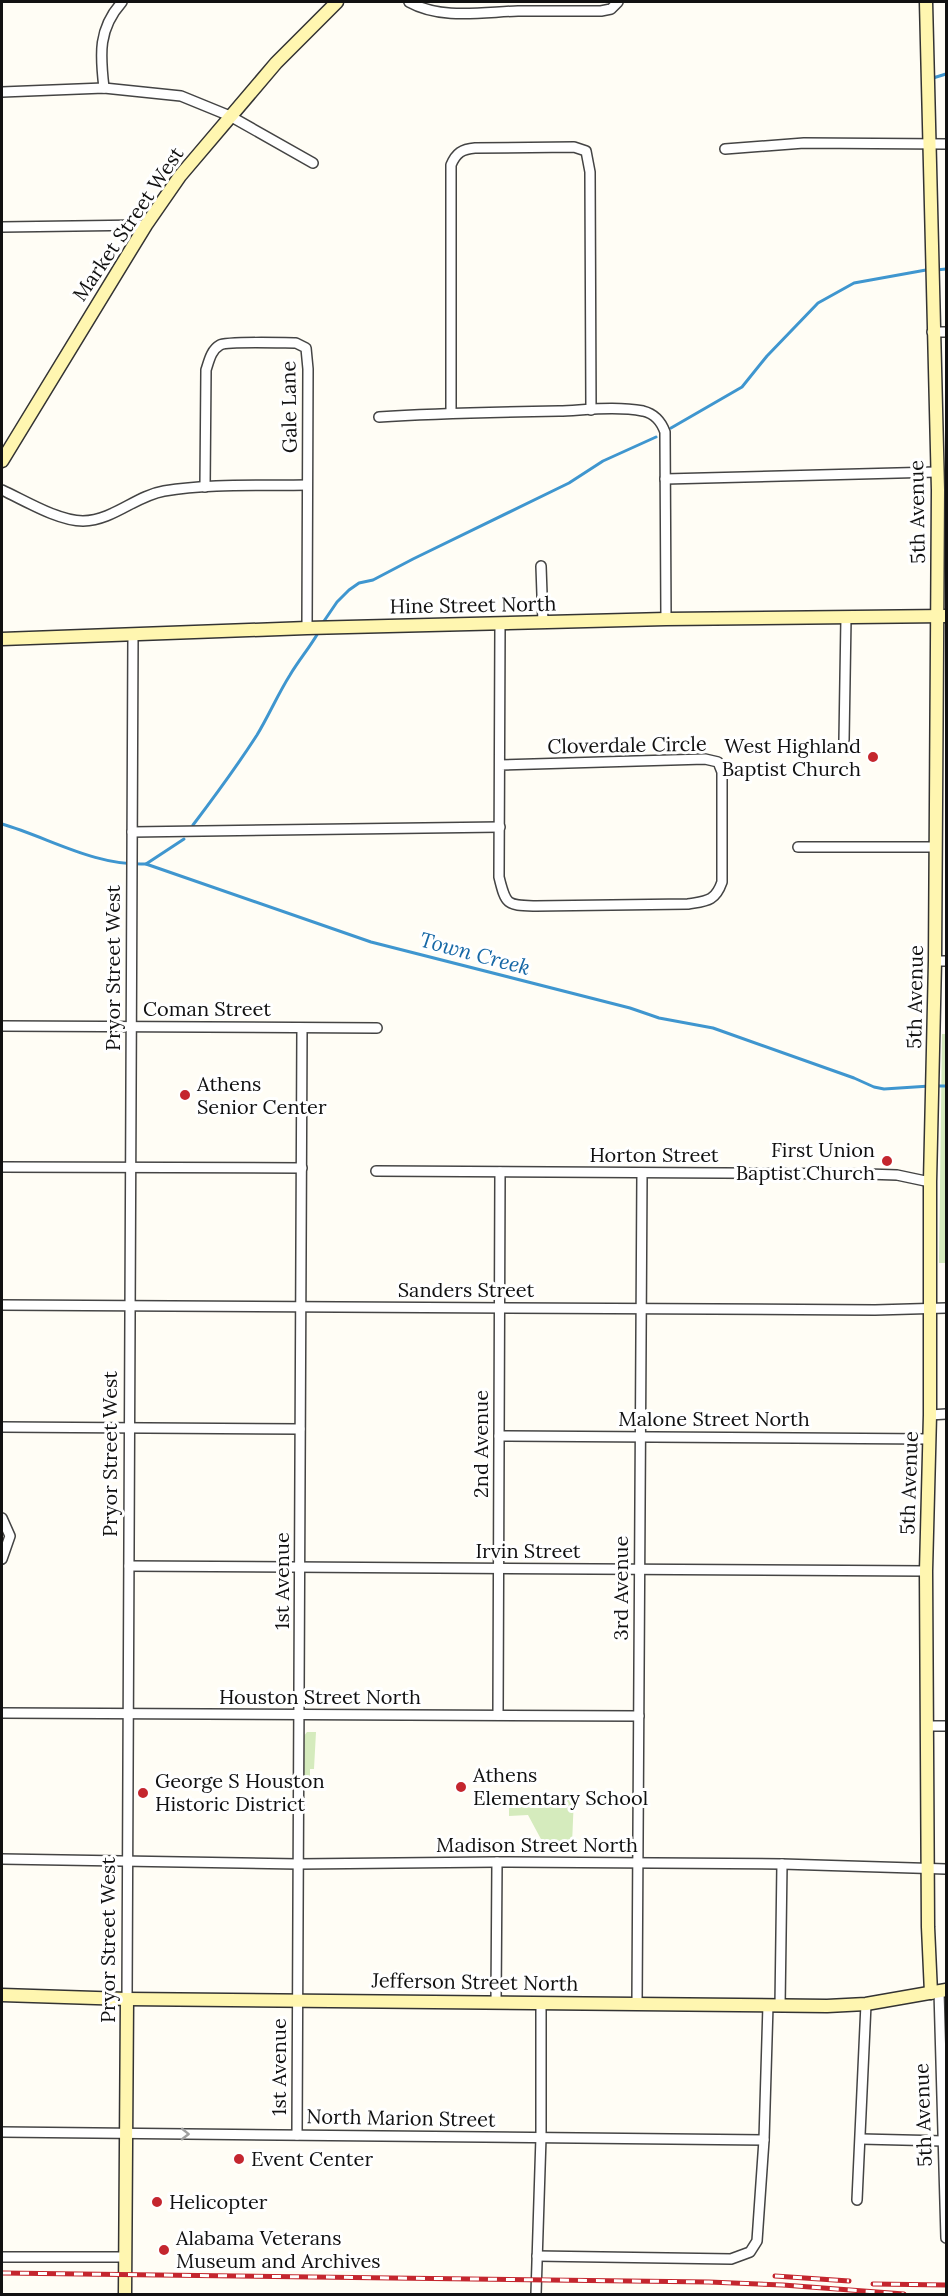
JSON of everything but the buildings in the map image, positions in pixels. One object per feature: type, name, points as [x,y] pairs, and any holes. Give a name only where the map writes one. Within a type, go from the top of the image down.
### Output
[{"type":"street","points":[[104,88],[100,53],[105,31],[114,12],[122,2]]},
{"type":"street","name":"Market Street West","points":[[2,461],[146,225],[180,176],[276,63],[337,2]]},
{"type":"street","points":[[409,2],[428,10],[473,14],[516,11],[601,11],[611,9],[618,2]]},
{"type":"street","name":"5th Avenue","points":[[926,2],[936,472],[942,490],[942,617],[935,847],[941,961],[933,1072],[930,1182],[930,1414],[926,1571],[928,1869],[939,1991],[946,2238]]},
{"type":"street","points":[[2,92],[104,88],[181,96],[230,116],[313,163]]},
{"type":"street","points":[[725,149],[804,143],[946,144]]},
{"type":"street","points":[[451,413],[451,165],[456,154],[465,149],[574,147],[586,151],[590,172],[591,410]]},
{"type":"street","points":[[2,227],[146,225]]},
{"type":"street","points":[[932,332],[946,332]]},
{"type":"street","name":"Gale Lane","points":[[205,487],[206,370],[213,352],[220,345],[231,343],[296,343],[306,348],[308,369],[307,628]]},
{"type":"street","points":[[379,417],[591,410],[643,411],[653,415],[661,422],[665,431],[666,619]]},
{"type":"street","points":[[665,479],[936,472]]},
{"type":"street","points":[[2,490],[60,516],[82,521],[104,517],[143,497],[163,491],[205,487],[307,485]]},
{"type":"street","points":[[541,566],[543,622]]},
{"type":"street","name":"Hine Street North","points":[[2,639],[307,628],[666,619],[942,617]]},
{"type":"street","points":[[844,740],[846,618]]},
{"type":"street","points":[[132,832],[500,827],[500,624]]},
{"type":"street","name":"Pryor Street West","points":[[124,2295],[134,634]]},
{"type":"street","name":"Cloverdale Circle","points":[[500,765],[705,759],[717,762],[722,772],[722,882],[718,893],[709,900],[688,904],[513,905],[504,897],[499,877],[500,827]]},
{"type":"street","points":[[798,847],[935,847]]},
{"type":"street","name":"Coman Street","points":[[2,1026],[377,1028]]},
{"type":"street","name":"1st Avenue","points":[[297,2135],[302,1028]]},
{"type":"street","points":[[2,1167],[302,1168]]},
{"type":"street","name":"Horton Street","points":[[376,1171],[877,1174],[897,1175],[930,1182]]},
{"type":"street","name":"2nd Avenue","points":[[498,1715],[501,1172]]},
{"type":"street","name":"3rd Avenue","points":[[637,2003],[642,1173]]},
{"type":"street","name":"Sanders Street","points":[[2,1305],[875,1310],[946,1308]]},
{"type":"street","points":[[930,1414],[946,1414]]},
{"type":"street","points":[[2,1427],[300,1429]]},
{"type":"street","name":"Malone Street North","points":[[499,1436],[929,1439]]},
{"type":"street","points":[[2,1518],[10,1536],[2,1559]]},
{"type":"street","name":"Irvin Street","points":[[129,1566],[926,1571]]},
{"type":"street","name":"Houston Street North","points":[[2,1713],[639,1716]]},
{"type":"street","points":[[928,1726],[946,1726]]},
{"type":"street","name":"Madison Street North","points":[[2,1859],[298,1864],[497,1862],[782,1864],[946,1869]]},
{"type":"street","points":[[496,2002],[497,1862]]},
{"type":"street","points":[[537,2256],[731,2259],[750,2252],[757,2241],[782,1864]]},
{"type":"street","name":"Jefferson Street North","points":[[2,1995],[774,2006],[866,2004],[939,1991]]},
{"type":"street","points":[[536,2295],[541,2137],[541,2003]]},
{"type":"street","points":[[857,2200],[866,2004]]},
{"type":"street","name":"North Marion Street","points":[[2,2132],[764,2140]]},
{"type":"street","points":[[861,2139],[944,2141]]},
{"type":"street","points":[[2,2257],[125,2257]]},
{"type":"green space","points":[[942,1034],[946,1034],[946,1263],[939,1263]]},
{"type":"green space","points":[[307,1732],[316,1732],[314,1769],[310,1769],[310,1780],[304,1780],[303,1737]]},
{"type":"green space","points":[[552,1796],[574,1797],[572,1844],[542,1841],[528,1815],[509,1816],[509,1801],[543,1804]]},
{"type":"waterway","points":[[933,80],[933,78],[946,74]]},
{"type":"waterway","points":[[936,270],[946,269]]},
{"type":"waterway","points":[[671,428],[742,387],[767,356],[818,303],[854,283],[926,270]]},
{"type":"waterway","points":[[322,624],[337,602],[359,583],[373,580],[569,483],[603,461],[656,437]]},
{"type":"waterway","points":[[193,825],[257,735],[293,669],[318,633]]},
{"type":"waterway","name":"Town Creek","points":[[2,824],[90,856],[108,861],[146,864],[371,942],[630,1008],[659,1018],[713,1028],[874,1087],[884,1089],[930,1086]]},
{"type":"waterway","points":[[146,864],[184,839]]},
{"type":"waterway","name":"Town Creek","points":[[936,1086],[946,1086]]},
{"type":"railway","points":[[2,2273],[709,2282],[904,2294]]},
{"type":"railway","points":[[775,2276],[849,2281]]},
{"type":"railway","points":[[873,2284],[946,2285]]},
{"type":"place","name":"West Highland Baptist Church","points":[[873,757]]},
{"type":"place","name":"Athens Senior Center","points":[[185,1095]]},
{"type":"place","name":"First Union Baptist Church","points":[[887,1161]]},
{"type":"place","name":"Athens Elementary School","points":[[461,1787]]},
{"type":"place","name":"George S Houston Historic District","points":[[143,1793]]},
{"type":"place","name":"Event Center","points":[[239,2159]]},
{"type":"place","name":"Helicopter","points":[[157,2202]]},
{"type":"place","name":"Alabama Veterans Museum and Archives","points":[[164,2250]]}]
